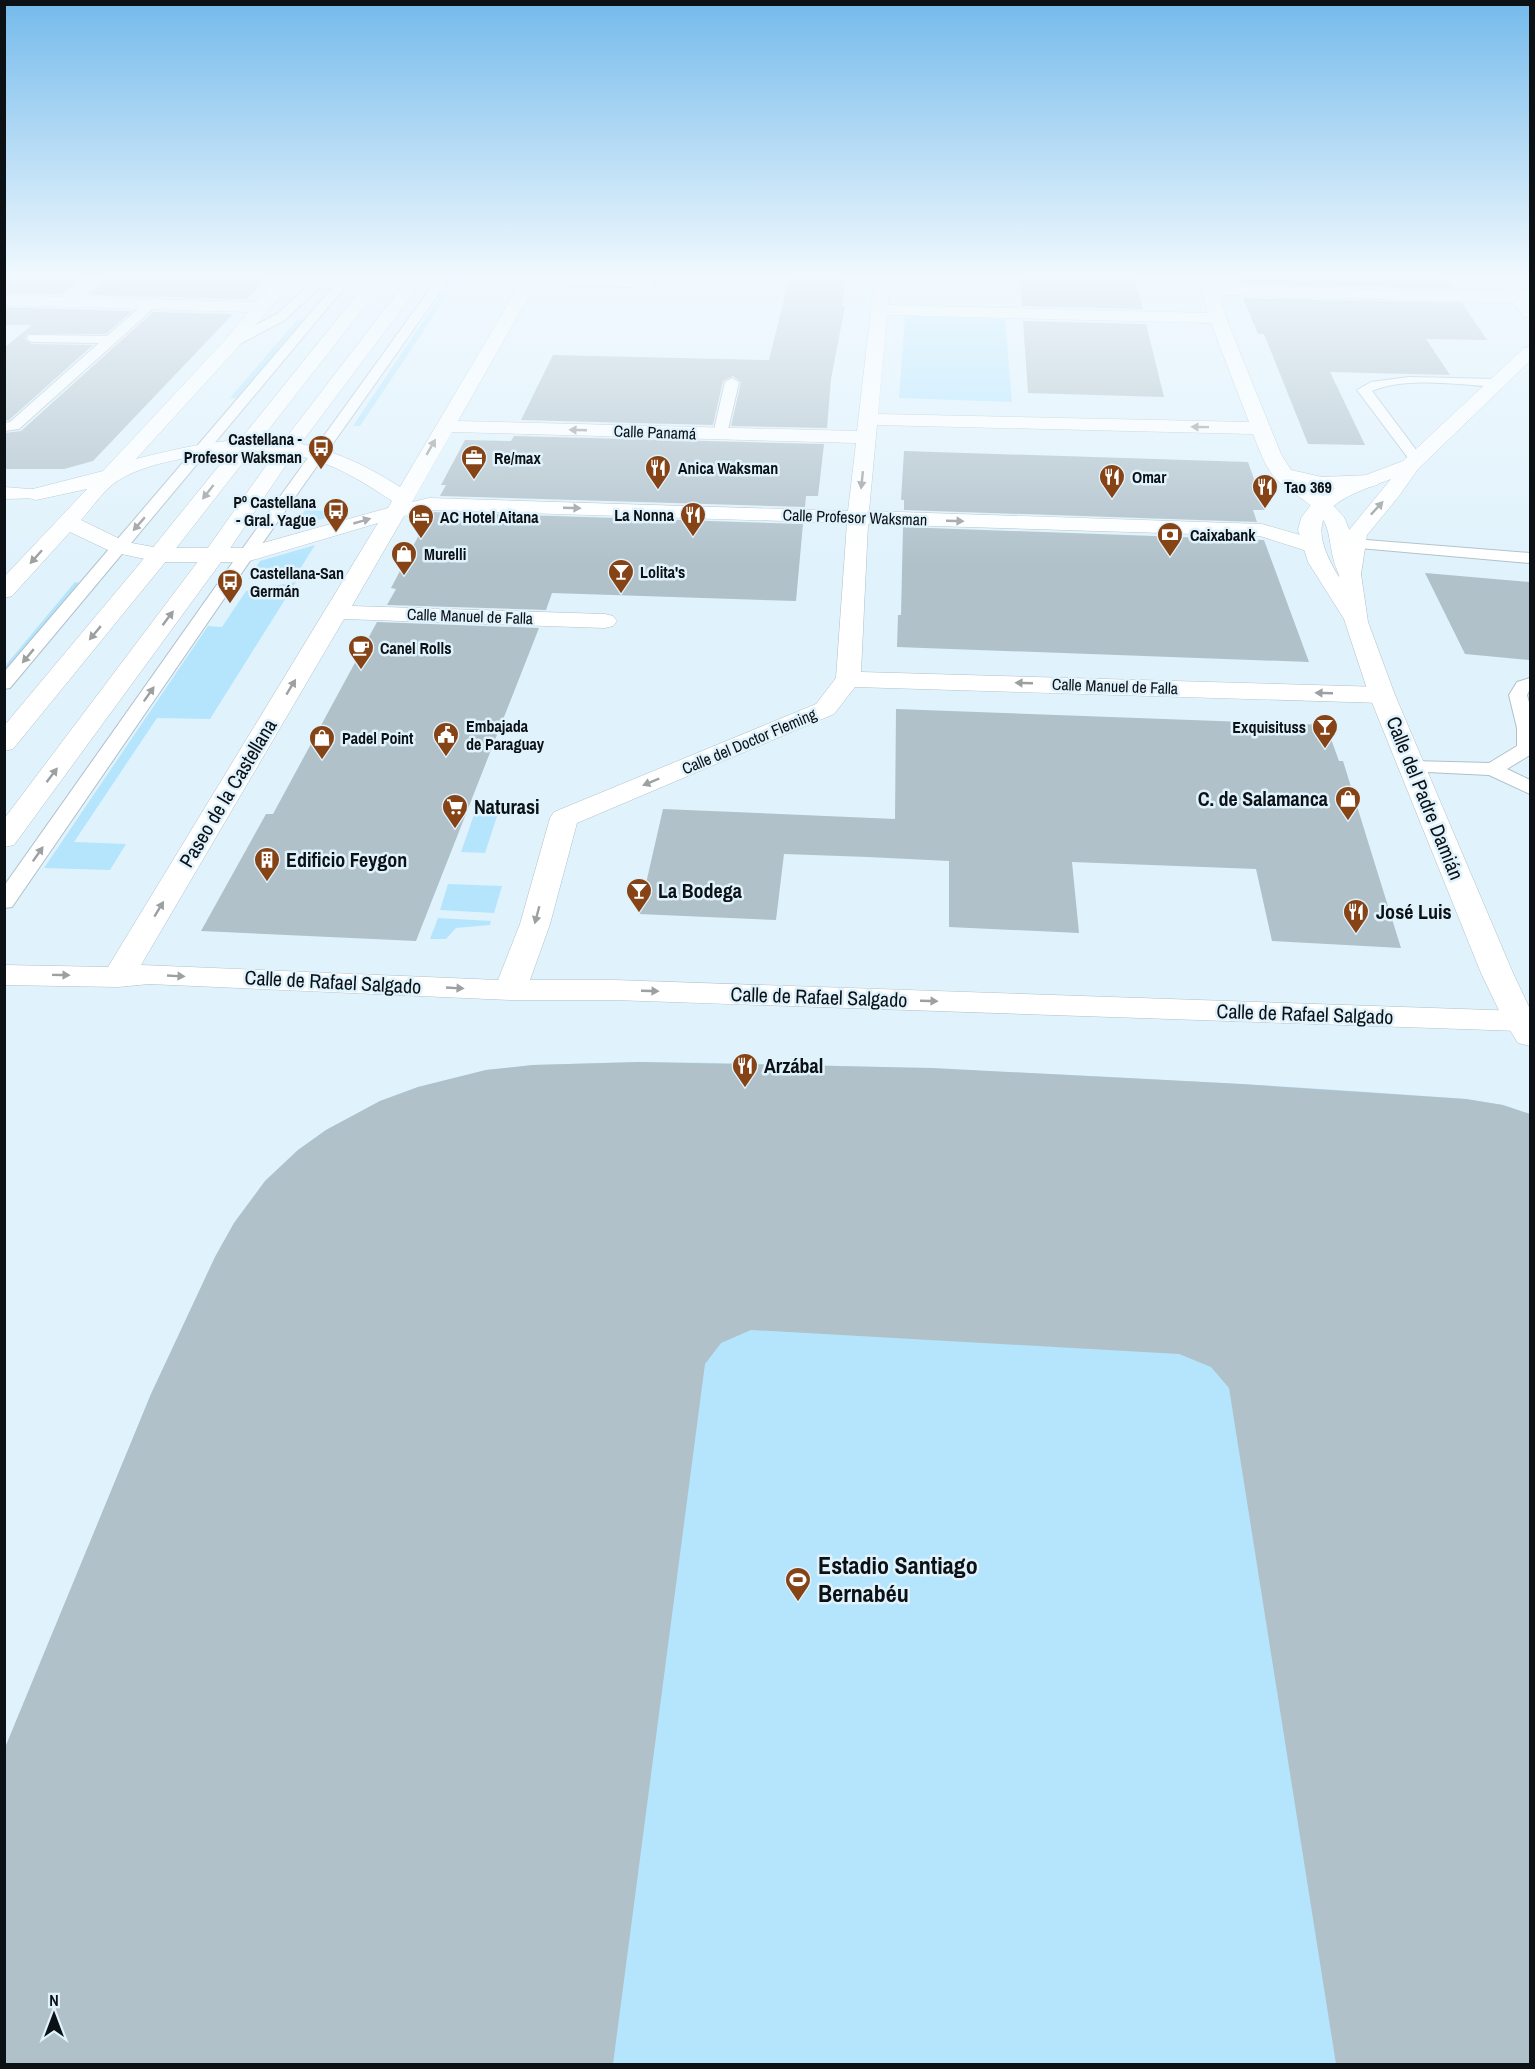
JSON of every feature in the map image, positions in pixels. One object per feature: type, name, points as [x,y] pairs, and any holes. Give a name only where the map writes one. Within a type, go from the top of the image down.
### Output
[{"type":"main road","points":[[4,591],[206,372]]},
{"type":"main road","points":[[4,743],[159,555],[304,372]]},
{"type":"main road","points":[[4,839],[213,557],[289,447],[346,372]]},
{"type":"main road","name":"Paseo de la Castellana","points":[[118,977],[476,372]]},
{"type":"main road","points":[[848,679],[858,518],[874,372]]},
{"type":"main road","points":[[1238,372],[1259,428],[1282,474],[1285,509],[1262,530]]},
{"type":"main road","name":"Calle del Padre Damián","points":[[1350,574],[1355,539],[1367,519],[1392,492],[1413,462],[1511,372]]},
{"type":"main road","name":"Calle Panamá","points":[[444,426],[720,434],[868,428],[1259,428]]},
{"type":"main road","points":[[4,493],[36,494],[71,487],[135,465],[205,448],[289,447],[320,453],[372,479],[399,505],[246,555],[213,557],[159,555],[120,547],[67,522],[56,504],[36,494]]},
{"type":"main road","name":"Calle del Padre Damián","points":[[1413,462],[1321,504],[1309,525],[1313,546],[1327,575],[1356,622],[1382,694],[1497,973],[1525,1028]]},
{"type":"main road","name":"Calle del Padre Damián","points":[[1282,474],[1322,483],[1370,481]]},
{"type":"main road","name":"Calle del Padre Damián","points":[[1282,474],[1321,504],[1336,522],[1341,552],[1350,574],[1356,622]]},
{"type":"main road","name":"Calle Profesor Waksman","points":[[399,505],[429,504],[1262,530],[1313,546]]},
{"type":"main road","name":"Calle Manuel de Falla","points":[[335,612],[605,621]]},
{"type":"main road","name":"Calle Manuel de Falla","points":[[848,679],[1382,694]]},
{"type":"main road","name":"Calle del Doctor Fleming","points":[[510,990],[535,924],[564,818],[825,709],[848,679]]},
{"type":"main road","name":"Calle de Rafael Salgado","points":[[118,977],[149,974],[510,990],[614,990],[1525,1028]]},
{"type":"main road","points":[[4,975],[118,977]]},
{"type":"lane","points":[[4,427],[14,426],[75,372]]},
{"type":"lane","points":[[4,684],[269,372]]},
{"type":"lane","points":[[4,902],[246,555],[378,372]]},
{"type":"lane","points":[[1413,462],[1364,390],[1372,384],[1392,381],[1498,383]]},
{"type":"lane","points":[[720,434],[732,382]]},
{"type":"lane","points":[[1355,539],[1530,544]]},
{"type":"lane","points":[[1355,539],[1530,558]]},
{"type":"lane","points":[[1493,769],[1526,748],[1529,738],[1528,727],[1518,695],[1523,686],[1530,683]]},
{"type":"lane","points":[[1413,766],[1493,769],[1530,788]]},
{"type":"shaded area","points":[[253,372],[260,372],[237,398],[230,398]]},
{"type":"shaded area","points":[[389,372],[396,372],[360,426],[353,426]]},
{"type":"shaded area","points":[[901,372],[1009,372],[1012,402],[899,398]]},
{"type":"shaded area","points":[[305,510],[337,511],[330,517],[295,526]]},
{"type":"shaded area","points":[[315,545],[300,569],[248,579],[260,561]]},
{"type":"shaded area","points":[[75,582],[80,583],[5,671],[5,666]]},
{"type":"shaded area","points":[[296,582],[210,719],[157,718],[74,842],[126,844],[110,870],[44,868],[208,626],[222,627],[246,591]]},
{"type":"shaded area","points":[[477,806],[500,807],[485,853],[461,852]]},
{"type":"shaded area","points":[[448,884],[502,886],[494,913],[440,910]]},
{"type":"shaded area","points":[[438,918],[491,921],[490,925],[456,928],[446,939],[430,939]]},
{"type":"shaded area","name":"Estadio Santiago Bernabéu","points":[[639,1062],[846,1066],[1260,1085],[1466,1099],[1503,1105],[1530,1114],[1530,2064],[5,2064],[5,1750],[151,1394],[215,1257],[234,1223],[265,1181],[298,1150],[326,1130],[380,1101],[418,1087],[486,1070],[533,1065]]},
{"type":"building","points":[[4,372],[63,372],[9,420],[4,421]]},
{"type":"building","points":[[87,372],[178,372],[93,461],[64,469],[4,469],[4,433],[21,431]]},
{"type":"building","points":[[545,372],[832,372],[827,428],[731,426],[741,382],[733,376],[723,381],[713,425],[521,420]]},
{"type":"building","points":[[1027,372],[1158,372],[1164,397],[1028,393]]},
{"type":"building","points":[[1279,372],[1448,372],[1450,375],[1330,372],[1365,445],[1308,444]]},
{"type":"building","points":[[514,436],[824,444],[818,496],[806,496],[805,507],[440,496],[446,485],[441,485],[465,440],[511,441]]},
{"type":"building","points":[[904,451],[1248,462],[1265,510],[1253,510],[1257,522],[904,510],[904,500],[901,500]]},
{"type":"building","points":[[431,512],[803,524],[796,601],[552,593],[546,610],[387,605],[396,589],[391,588]]},
{"type":"building","points":[[903,527],[1264,540],[1309,662],[897,647],[898,615],[901,615]]},
{"type":"building","points":[[1425,573],[1530,582],[1530,660],[1465,654]]},
{"type":"building","points":[[377,622],[539,628],[416,941],[201,931],[266,814],[273,814]]},
{"type":"building","points":[[896,709],[1326,725],[1339,761],[1343,761],[1401,948],[1272,941],[1256,869],[1072,862],[1079,933],[949,927],[949,861],[868,857],[784,854],[776,920],[639,914],[663,809],[895,819]]},
{"type":"building","name":"Estadio Santiago Bernabéu","points":[[639,1062],[933,1068],[1242,1084],[1466,1099],[1503,1105],[1530,1114],[1530,2064],[1336,2064],[1229,1388],[1211,1367],[1179,1354],[751,1330],[721,1343],[705,1364],[613,2064],[4,2064],[4,1750],[151,1394],[215,1257],[234,1223],[265,1181],[298,1150],[326,1130],[380,1101],[418,1087],[486,1070],[533,1065]]},
{"type":"place","name":"Castellana - Profesor Waksman","points":[[321,471]]},
{"type":"place","name":"Re/max","points":[[474,481]]},
{"type":"place","name":"Anica Waksman","points":[[658,491]]},
{"type":"place","name":"Omar","points":[[1112,500]]},
{"type":"place","name":"Tao 369","points":[[1265,510]]},
{"type":"place","name":"Pº Castellana - Gral. Yague","points":[[336,534]]},
{"type":"place","name":"La Nonna","points":[[693,538]]},
{"type":"place","name":"AC Hotel Aitana","points":[[421,540]]},
{"type":"place","name":"Caixabank","points":[[1170,558]]},
{"type":"place","name":"Murelli","points":[[404,577]]},
{"type":"place","name":"Lolita's","points":[[621,595]]},
{"type":"place","name":"Castellana-San Germán","points":[[230,605]]},
{"type":"place","name":"Canel Rolls","points":[[361,671]]},
{"type":"place","name":"Exquisituss","points":[[1325,750]]},
{"type":"place","name":"Embajada de Paraguay","points":[[446,758]]},
{"type":"place","name":"Padel Point","points":[[322,761]]},
{"type":"place","name":"C. de Salamanca","points":[[1348,822]]},
{"type":"place","name":"Naturasi","points":[[455,830]]},
{"type":"place","name":"Edificio Feygon","points":[[267,883]]},
{"type":"place","name":"La Bodega","points":[[639,914]]},
{"type":"place","name":"José Luis","points":[[1356,935]]},
{"type":"place","name":"Arzábal","points":[[745,1089]]},
{"type":"place","name":"Estadio Santiago Bernabéu","points":[[798,1603]]}]
